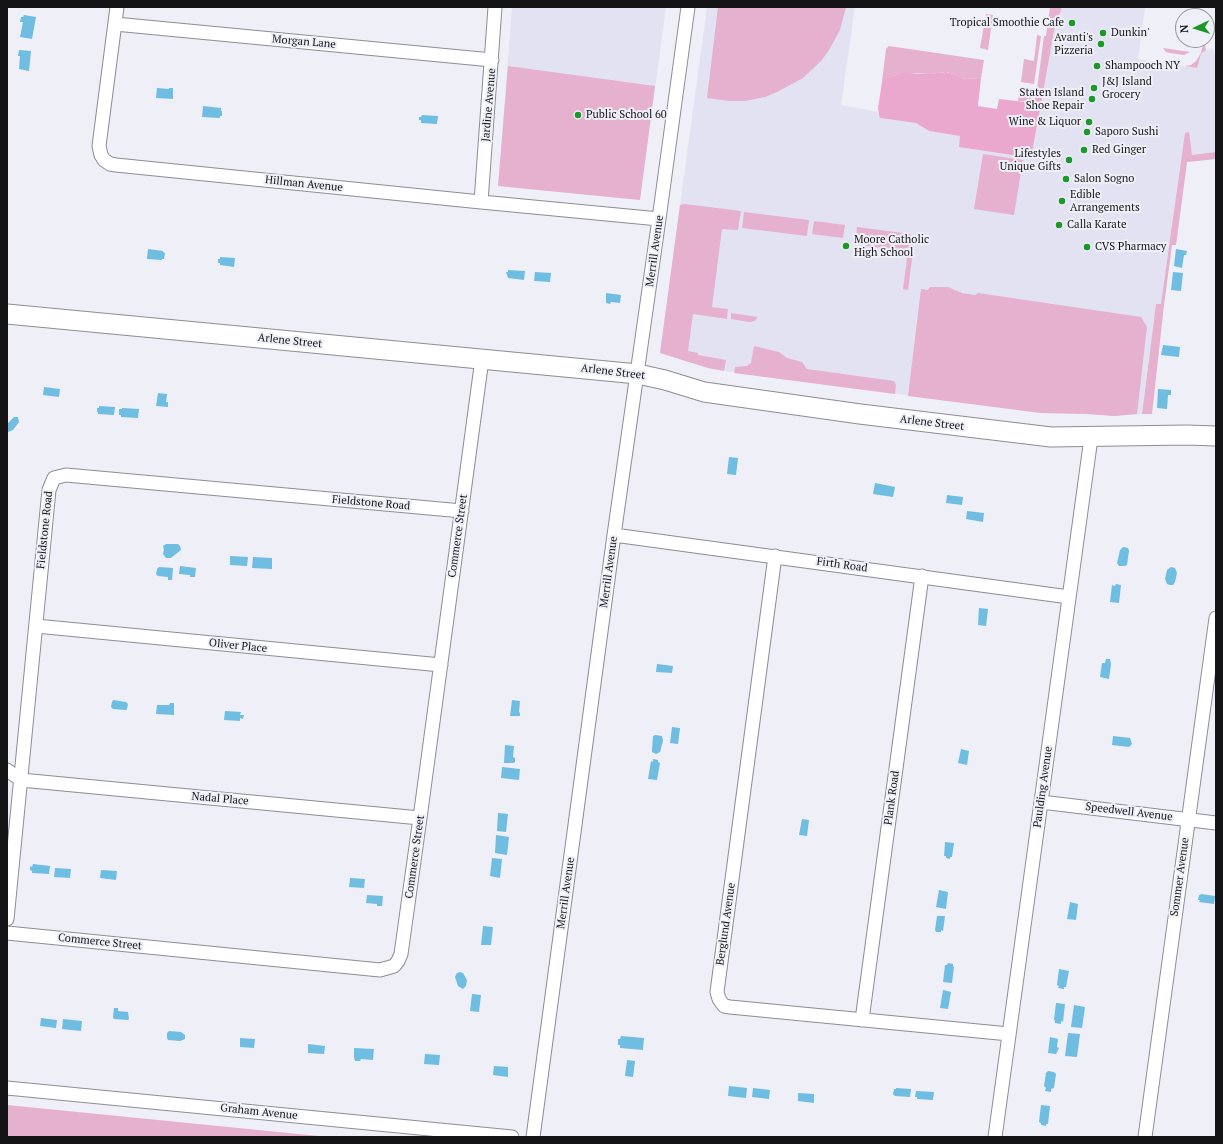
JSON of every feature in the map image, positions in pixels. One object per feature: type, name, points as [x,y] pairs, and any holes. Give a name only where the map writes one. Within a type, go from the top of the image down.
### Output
[{"type":"street","name":"Hillman Avenue","points":[[117,7],[100,146],[101,155],[104,160],[110,164],[659,219]]},
{"type":"street","name":"Jardine Avenue","points":[[481,202],[495,7]]},
{"type":"street","name":"Merrill Avenue","points":[[533,1137],[614,535],[638,374],[688,7]]},
{"type":"street","name":"Morgan Lane","points":[[115,24],[492,60]]},
{"type":"street","name":"Arlene Street","points":[[7,314],[638,374],[704,392],[1007,433],[1051,437],[1091,438],[1187,435],[1216,436]]},
{"type":"street","name":"Commerce Street","points":[[7,933],[380,970],[388,969],[394,966],[401,954],[482,360]]},
{"type":"street","name":"Paulding Avenue","points":[[995,1137],[1091,438]]},
{"type":"street","name":"Fieldstone Road","points":[[7,919],[49,490],[54,478],[66,475],[462,511]]},
{"type":"street","name":"Firth Road","points":[[614,535],[1069,597]]},
{"type":"street","name":"Berglund Avenue","points":[[775,556],[718,992],[719,999],[724,1006],[730,1007],[1010,1034]]},
{"type":"street","name":"Plank Road","points":[[862,1020],[922,576]]},
{"type":"street","name":"Sommer Avenue","points":[[1145,1137],[1216,618]]},
{"type":"street","name":"Oliver Place","points":[[36,626],[441,665]]},
{"type":"street","points":[[7,770],[21,780]]},
{"type":"street","name":"Nadal Place","points":[[21,780],[420,818]]},
{"type":"street","name":"Speedwell Avenue","points":[[1041,802],[1188,819],[1216,824]]},
{"type":"street","name":"Graham Avenue","points":[[7,1088],[512,1137]]},
{"type":"shaded area","name":"Public School 60","points":[[512,7],[666,7],[640,200],[498,186]]},
{"type":"shaded area","name":"Moore Catholic High School","points":[[707,7],[855,7],[841,105],[878,112],[880,118],[916,123],[929,131],[961,136],[959,147],[1031,158],[1054,31],[1062,7],[1145,7],[1138,59],[1197,68],[1201,54],[1206,50],[1213,49],[1216,61],[1216,159],[1187,162],[1176,245],[1172,245],[1164,305],[1156,304],[1142,414],[1114,416],[1041,413],[724,371],[708,368],[660,353]]},
{"type":"shaded area","points":[[718,7],[846,7],[840,30],[829,50],[821,61],[803,78],[765,97],[745,101],[729,101],[707,98]]},
{"type":"shaded area","points":[[1050,7],[1062,7],[1054,31],[1043,93],[1031,101],[1018,101],[1020,87],[1037,89],[1044,36],[1046,36]]},
{"type":"shaded area","points":[[986,14],[993,15],[988,50],[980,48]]},
{"type":"shaded area","points":[[1037,35],[1041,36],[1034,84],[1021,82],[1024,59],[1034,61]]},
{"type":"shaded area","points":[[889,46],[984,60],[981,78],[965,79],[946,72],[929,74],[916,73],[896,75],[882,82],[886,49]]},
{"type":"shaded area","points":[[1163,48],[1190,52],[1184,55],[1170,53],[1166,52]]},
{"type":"shaded area","points":[[1202,48],[1206,48],[1206,50],[1201,54],[1197,68],[1185,66],[1191,65],[1196,61]]},
{"type":"shaded area","name":"Public School 60","points":[[508,66],[655,86],[640,200],[498,186]]},
{"type":"shaded area","points":[[946,72],[965,79],[981,78],[978,106],[997,109],[999,99],[1025,102],[1030,101],[1043,93],[1031,158],[959,147],[960,136],[929,131],[916,123],[880,118],[878,108],[882,82],[887,78],[903,73],[929,74]]},
{"type":"shaded area","points":[[1189,132],[1192,155],[1216,152],[1216,159],[1187,162],[1176,245],[1172,245],[1152,414],[1142,414],[1156,304],[1161,304],[1185,133]]},
{"type":"shaded area","points":[[983,154],[1023,160],[1014,215],[974,209]]},
{"type":"shaded area","points":[[685,204],[741,211],[738,230],[722,229],[712,307],[728,309],[727,319],[693,314],[688,351],[698,353],[698,355],[726,360],[724,371],[708,368],[660,353],[680,205]]},
{"type":"shaded area","points":[[744,212],[809,220],[807,236],[742,228]]},
{"type":"shaded area","points":[[814,221],[845,225],[843,238],[812,234]]},
{"type":"shaded area","points":[[857,227],[910,234],[915,236],[908,290],[903,289],[908,251],[866,246],[867,241],[856,240]]},
{"type":"shaded area","points":[[930,287],[948,287],[962,293],[975,295],[978,293],[1141,317],[1147,327],[1137,414],[1114,416],[1041,413],[908,396],[921,289],[928,290]]},
{"type":"shaded area","points":[[731,313],[757,317],[755,321],[749,322],[731,319]]},
{"type":"shaded area","points":[[754,346],[779,352],[787,358],[802,362],[807,369],[894,381],[896,385],[895,394],[734,373],[735,367],[747,366],[751,363]]},
{"type":"shaded area","points":[[7,1105],[329,1137],[7,1137]]},
{"type":"water","points":[[24,15],[36,17],[32,39],[20,37],[23,22],[20,22],[21,17]]},
{"type":"water","points":[[19,50],[31,51],[29,71],[19,69]]},
{"type":"water","points":[[157,88],[173,88],[173,99],[156,98]]},
{"type":"water","points":[[203,106],[221,108],[222,116],[220,116],[220,118],[202,117]]},
{"type":"water","points":[[422,115],[438,116],[437,124],[421,123],[419,117]]},
{"type":"water","points":[[148,249],[163,251],[165,253],[164,259],[147,259]]},
{"type":"water","points":[[1176,249],[1187,251],[1186,255],[1184,255],[1182,268],[1174,266]]},
{"type":"water","points":[[220,257],[235,258],[234,267],[220,265],[220,263],[218,263],[218,259],[220,259]]},
{"type":"water","points":[[508,270],[525,271],[524,280],[508,278],[506,272],[508,272]]},
{"type":"water","points":[[535,272],[551,273],[550,282],[534,281]]},
{"type":"water","points":[[1173,272],[1183,273],[1181,291],[1171,290]]},
{"type":"water","points":[[606,293],[621,295],[620,303],[606,303]]},
{"type":"water","points":[[1163,345],[1180,347],[1179,357],[1161,355]]},
{"type":"water","points":[[44,387],[60,389],[59,397],[43,395]]},
{"type":"water","points":[[1158,389],[1171,390],[1171,395],[1168,395],[1167,409],[1157,408]]},
{"type":"water","points":[[158,393],[167,394],[166,402],[168,402],[168,407],[156,406]]},
{"type":"water","points":[[99,406],[115,407],[114,415],[98,414],[97,408],[99,408]]},
{"type":"water","points":[[119,409],[139,409],[138,418],[121,417],[121,415],[119,415]]},
{"type":"water","points":[[14,417],[18,417],[19,422],[13,430],[7,432],[7,424]]},
{"type":"water","points":[[729,457],[738,458],[736,475],[727,474]]},
{"type":"water","points":[[875,483],[895,487],[893,497],[873,494]]},
{"type":"water","points":[[947,495],[963,497],[962,505],[946,503]]},
{"type":"water","points":[[967,511],[984,513],[983,522],[966,519]]},
{"type":"water","points":[[166,544],[178,544],[181,550],[171,558],[166,558],[163,554],[163,546]]},
{"type":"water","points":[[1123,547],[1128,548],[1129,551],[1127,565],[1119,566],[1117,563],[1120,550]]},
{"type":"water","points":[[230,556],[248,557],[247,566],[230,565]]},
{"type":"water","points":[[253,557],[272,558],[272,569],[252,568]]},
{"type":"water","points":[[180,566],[196,568],[195,577],[179,574]]},
{"type":"water","points":[[159,567],[173,568],[172,580],[168,580],[168,577],[158,576],[156,574]]},
{"type":"water","points":[[1171,567],[1175,568],[1177,573],[1173,585],[1167,584],[1165,579],[1167,570]]},
{"type":"water","points":[[1116,584],[1121,585],[1119,603],[1110,602],[1112,585],[1115,586]]},
{"type":"water","points":[[979,608],[988,609],[986,626],[978,625]]},
{"type":"water","points":[[1106,659],[1110,659],[1111,664],[1109,679],[1100,677],[1102,663],[1105,663]]},
{"type":"water","points":[[657,664],[673,666],[672,673],[656,672]]},
{"type":"water","points":[[113,700],[126,702],[128,704],[127,709],[113,709],[111,707]]},
{"type":"water","points":[[512,700],[520,701],[520,716],[510,716]]},
{"type":"water","points":[[170,703],[174,703],[174,715],[156,714],[157,705],[169,705]]},
{"type":"water","points":[[225,711],[241,712],[240,715],[244,715],[243,719],[240,718],[240,721],[224,720]]},
{"type":"water","points":[[672,727],[680,728],[678,744],[670,743]]},
{"type":"water","points":[[653,736],[662,736],[663,741],[660,752],[656,754],[652,752]]},
{"type":"water","points":[[1113,736],[1130,738],[1132,744],[1129,747],[1112,745]]},
{"type":"water","points":[[505,745],[514,746],[513,757],[515,758],[515,762],[504,763]]},
{"type":"water","points":[[961,749],[969,751],[967,765],[958,763]]},
{"type":"water","points":[[653,759],[658,760],[660,763],[657,780],[648,779],[651,761],[653,762]]},
{"type":"water","points":[[502,767],[520,769],[519,780],[501,778]]},
{"type":"water","points":[[498,813],[508,814],[506,832],[497,831]]},
{"type":"water","points":[[802,819],[809,820],[807,836],[799,835]]},
{"type":"water","points":[[496,835],[509,837],[507,855],[495,853]]},
{"type":"water","points":[[945,842],[954,843],[952,857],[950,857],[950,859],[944,856]]},
{"type":"water","points":[[492,858],[502,859],[500,878],[490,876]]},
{"type":"water","points":[[33,864],[50,866],[49,874],[32,873],[30,866],[32,867]]},
{"type":"water","points":[[55,868],[71,869],[70,878],[54,877]]},
{"type":"water","points":[[101,870],[117,871],[116,880],[100,878]]},
{"type":"water","points":[[350,878],[365,879],[364,888],[349,887]]},
{"type":"water","points":[[939,890],[948,892],[946,909],[936,907]]},
{"type":"water","points":[[367,895],[383,896],[382,906],[366,903]]},
{"type":"water","points":[[1199,895],[1215,896],[1214,904],[1199,902]]},
{"type":"water","points":[[1070,902],[1078,904],[1076,920],[1067,919]]},
{"type":"water","points":[[937,916],[945,916],[943,931],[941,930],[941,932],[936,932],[935,930]]},
{"type":"water","points":[[483,926],[493,927],[491,945],[481,945]]},
{"type":"water","points":[[948,963],[953,964],[954,967],[952,983],[943,982],[945,965]]},
{"type":"water","points":[[1059,969],[1069,971],[1066,987],[1064,987],[1064,989],[1058,988],[1059,986],[1057,985]]},
{"type":"water","points":[[457,973],[463,973],[467,980],[466,986],[463,989],[458,986],[455,977]]},
{"type":"water","points":[[943,990],[951,992],[948,1009],[940,1008]]},
{"type":"water","points":[[472,994],[481,995],[479,1012],[470,1011]]},
{"type":"water","points":[[1056,1003],[1065,1004],[1063,1022],[1061,1021],[1061,1024],[1055,1023],[1054,1020]]},
{"type":"water","points":[[1074,1005],[1085,1007],[1082,1028],[1071,1027]]},
{"type":"water","points":[[114,1008],[118,1008],[118,1011],[128,1012],[129,1019],[114,1019]]},
{"type":"water","points":[[41,1018],[57,1020],[56,1028],[40,1026]]},
{"type":"water","points":[[63,1019],[82,1021],[81,1031],[62,1029]]},
{"type":"water","points":[[169,1031],[181,1032],[185,1035],[185,1039],[180,1041],[168,1040],[167,1033]]},
{"type":"water","points":[[1068,1033],[1080,1034],[1077,1057],[1065,1056]]},
{"type":"water","points":[[621,1036],[644,1038],[643,1050],[620,1048],[620,1045],[618,1045],[618,1039],[620,1039]]},
{"type":"water","points":[[1050,1037],[1058,1039],[1057,1047],[1059,1048],[1056,1054],[1048,1053]]},
{"type":"water","points":[[240,1038],[255,1039],[254,1048],[240,1047]]},
{"type":"water","points":[[308,1044],[325,1046],[324,1054],[308,1053]]},
{"type":"water","points":[[354,1048],[374,1049],[373,1060],[361,1059],[360,1061],[355,1061]]},
{"type":"water","points":[[425,1054],[440,1055],[439,1065],[424,1064]]},
{"type":"water","points":[[627,1060],[635,1061],[633,1077],[625,1076]]},
{"type":"water","points":[[494,1066],[508,1067],[508,1077],[493,1075]]},
{"type":"water","points":[[1048,1071],[1056,1074],[1054,1088],[1051,1089],[1051,1092],[1045,1091],[1046,1088],[1044,1086],[1046,1073]]},
{"type":"water","points":[[729,1086],[747,1088],[746,1098],[728,1096]]},
{"type":"water","points":[[753,1088],[770,1090],[769,1099],[752,1097]]},
{"type":"water","points":[[894,1089],[911,1089],[910,1097],[895,1096],[893,1094]]},
{"type":"water","points":[[916,1091],[934,1092],[933,1100],[917,1099],[917,1097],[915,1097]]},
{"type":"water","points":[[798,1093],[814,1094],[814,1103],[798,1101]]},
{"type":"water","points":[[1041,1105],[1050,1106],[1048,1124],[1046,1124],[1046,1126],[1041,1125],[1039,1122]]},
{"type":"place","name":"Tropical Smoothie Cafe","points":[[1072,23]]},
{"type":"place","name":"Dunkin'","points":[[1103,33]]},
{"type":"place","name":"Avanti's Pizzeria","points":[[1101,44]]},
{"type":"place","name":"Shampooch NY","points":[[1097,66]]},
{"type":"place","name":"J&J Island Grocery","points":[[1094,88]]},
{"type":"place","name":"Staten Island Shoe Repair","points":[[1092,99]]},
{"type":"place","name":"Public School 60","points":[[578,115]]},
{"type":"place","name":"Wine & Liquor","points":[[1089,122]]},
{"type":"place","name":"Saporo Sushi","points":[[1087,132]]},
{"type":"place","name":"Red Ginger","points":[[1084,150]]},
{"type":"place","name":"Lifestyles Unique Gifts","points":[[1069,160]]},
{"type":"place","name":"Salon Sogno","points":[[1066,179]]},
{"type":"place","name":"Edible Arrangements","points":[[1062,201]]},
{"type":"place","name":"Calla Karate","points":[[1059,225]]},
{"type":"place","name":"Moore Catholic High School","points":[[846,246]]},
{"type":"place","name":"CVS Pharmacy","points":[[1087,247]]}]
